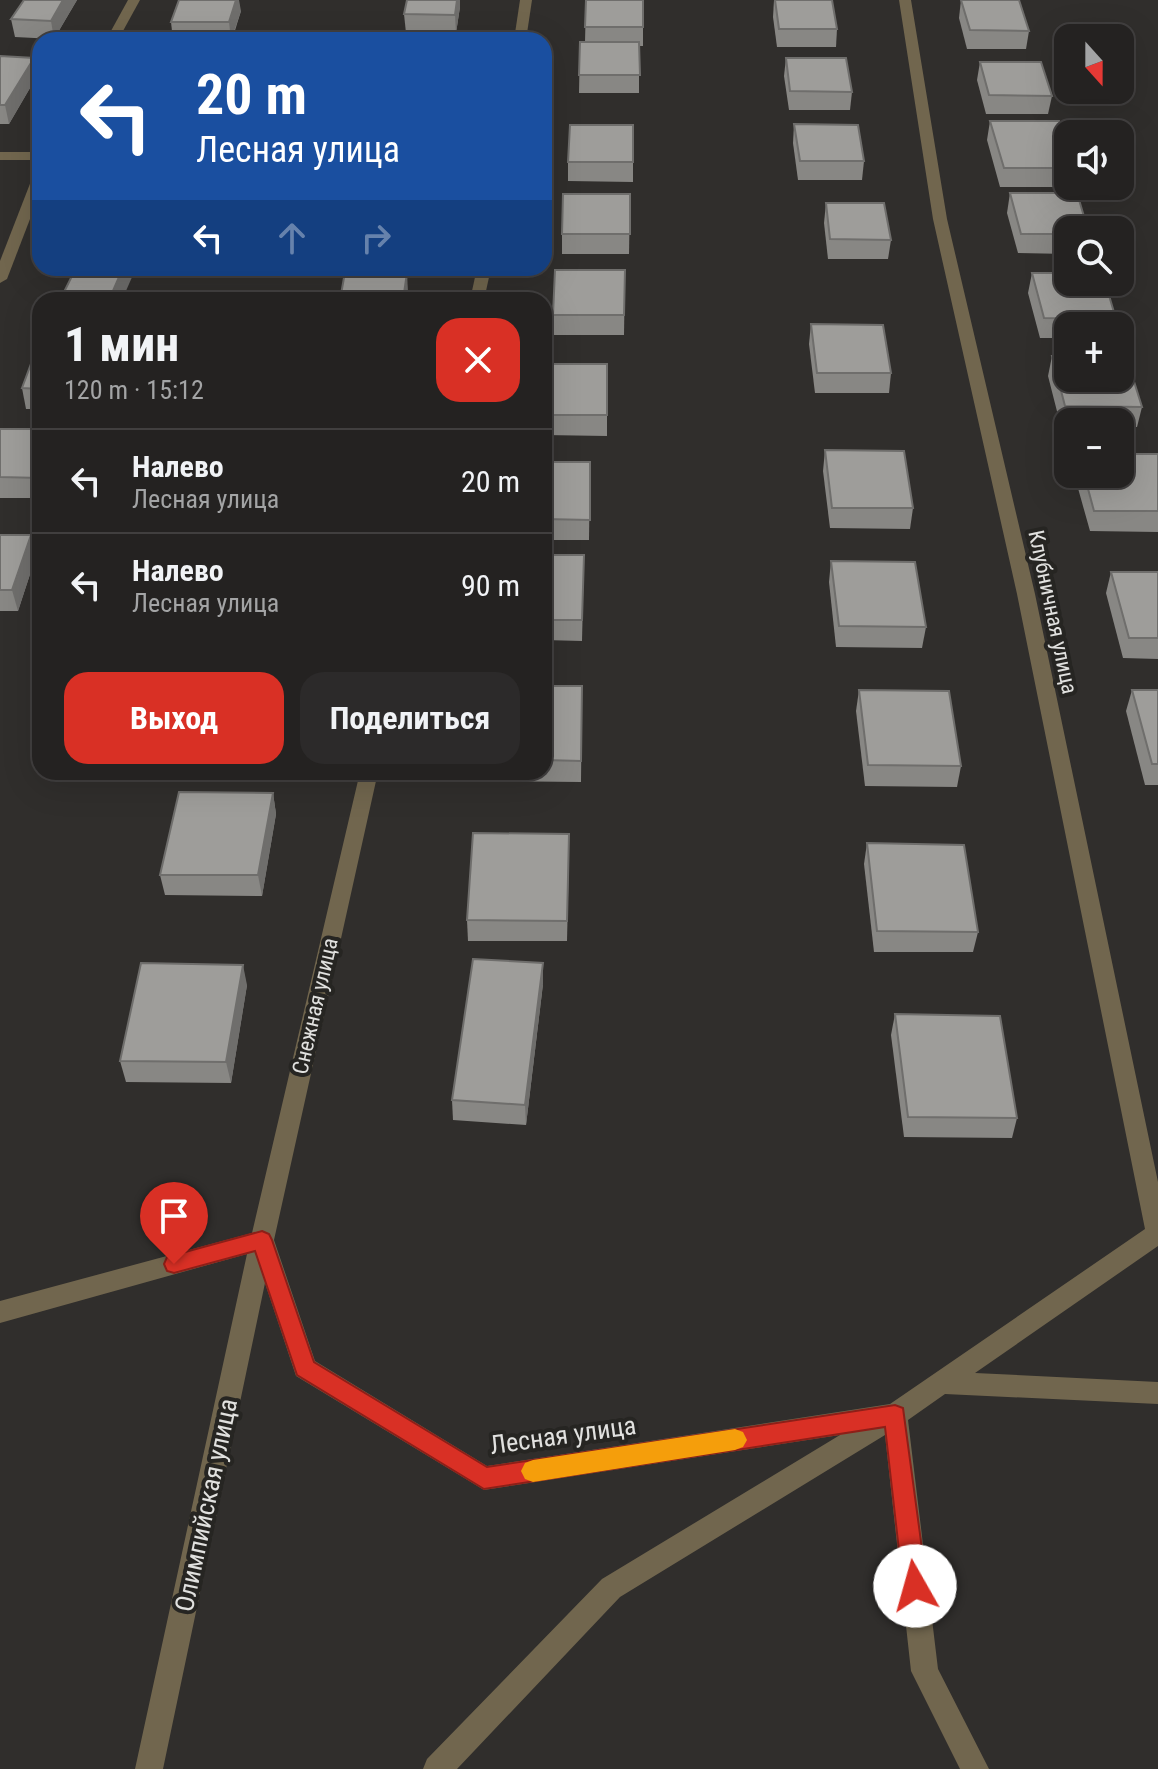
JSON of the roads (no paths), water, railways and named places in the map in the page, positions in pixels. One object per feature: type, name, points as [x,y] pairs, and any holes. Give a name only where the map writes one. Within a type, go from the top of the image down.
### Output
[{"type":"street","points":[[116,32],[134,0]]},
{"type":"street","points":[[521,32],[526,0]]},
{"type":"street","name":"Клубничная улица","points":[[905,0],[940,219],[1026,594],[1157,1233]]},
{"type":"street","points":[[0,156],[32,156]]},
{"type":"street","points":[[0,279],[32,197]]},
{"type":"street","name":"Снежная улица","points":[[262,1240],[367,780]]},
{"type":"street","name":"Лесная улица","points":[[262,1240],[305,1368],[484,1478],[895,1415],[1157,1233]]},
{"type":"street","points":[[0,1312],[262,1240]]},
{"type":"street","name":"Олимпийская улица","points":[[149,1769],[262,1240]]},
{"type":"street","points":[[940,1383],[1158,1393]]},
{"type":"street","points":[[437,1769],[611,1588],[895,1415],[925,1671],[975,1769]]}]
